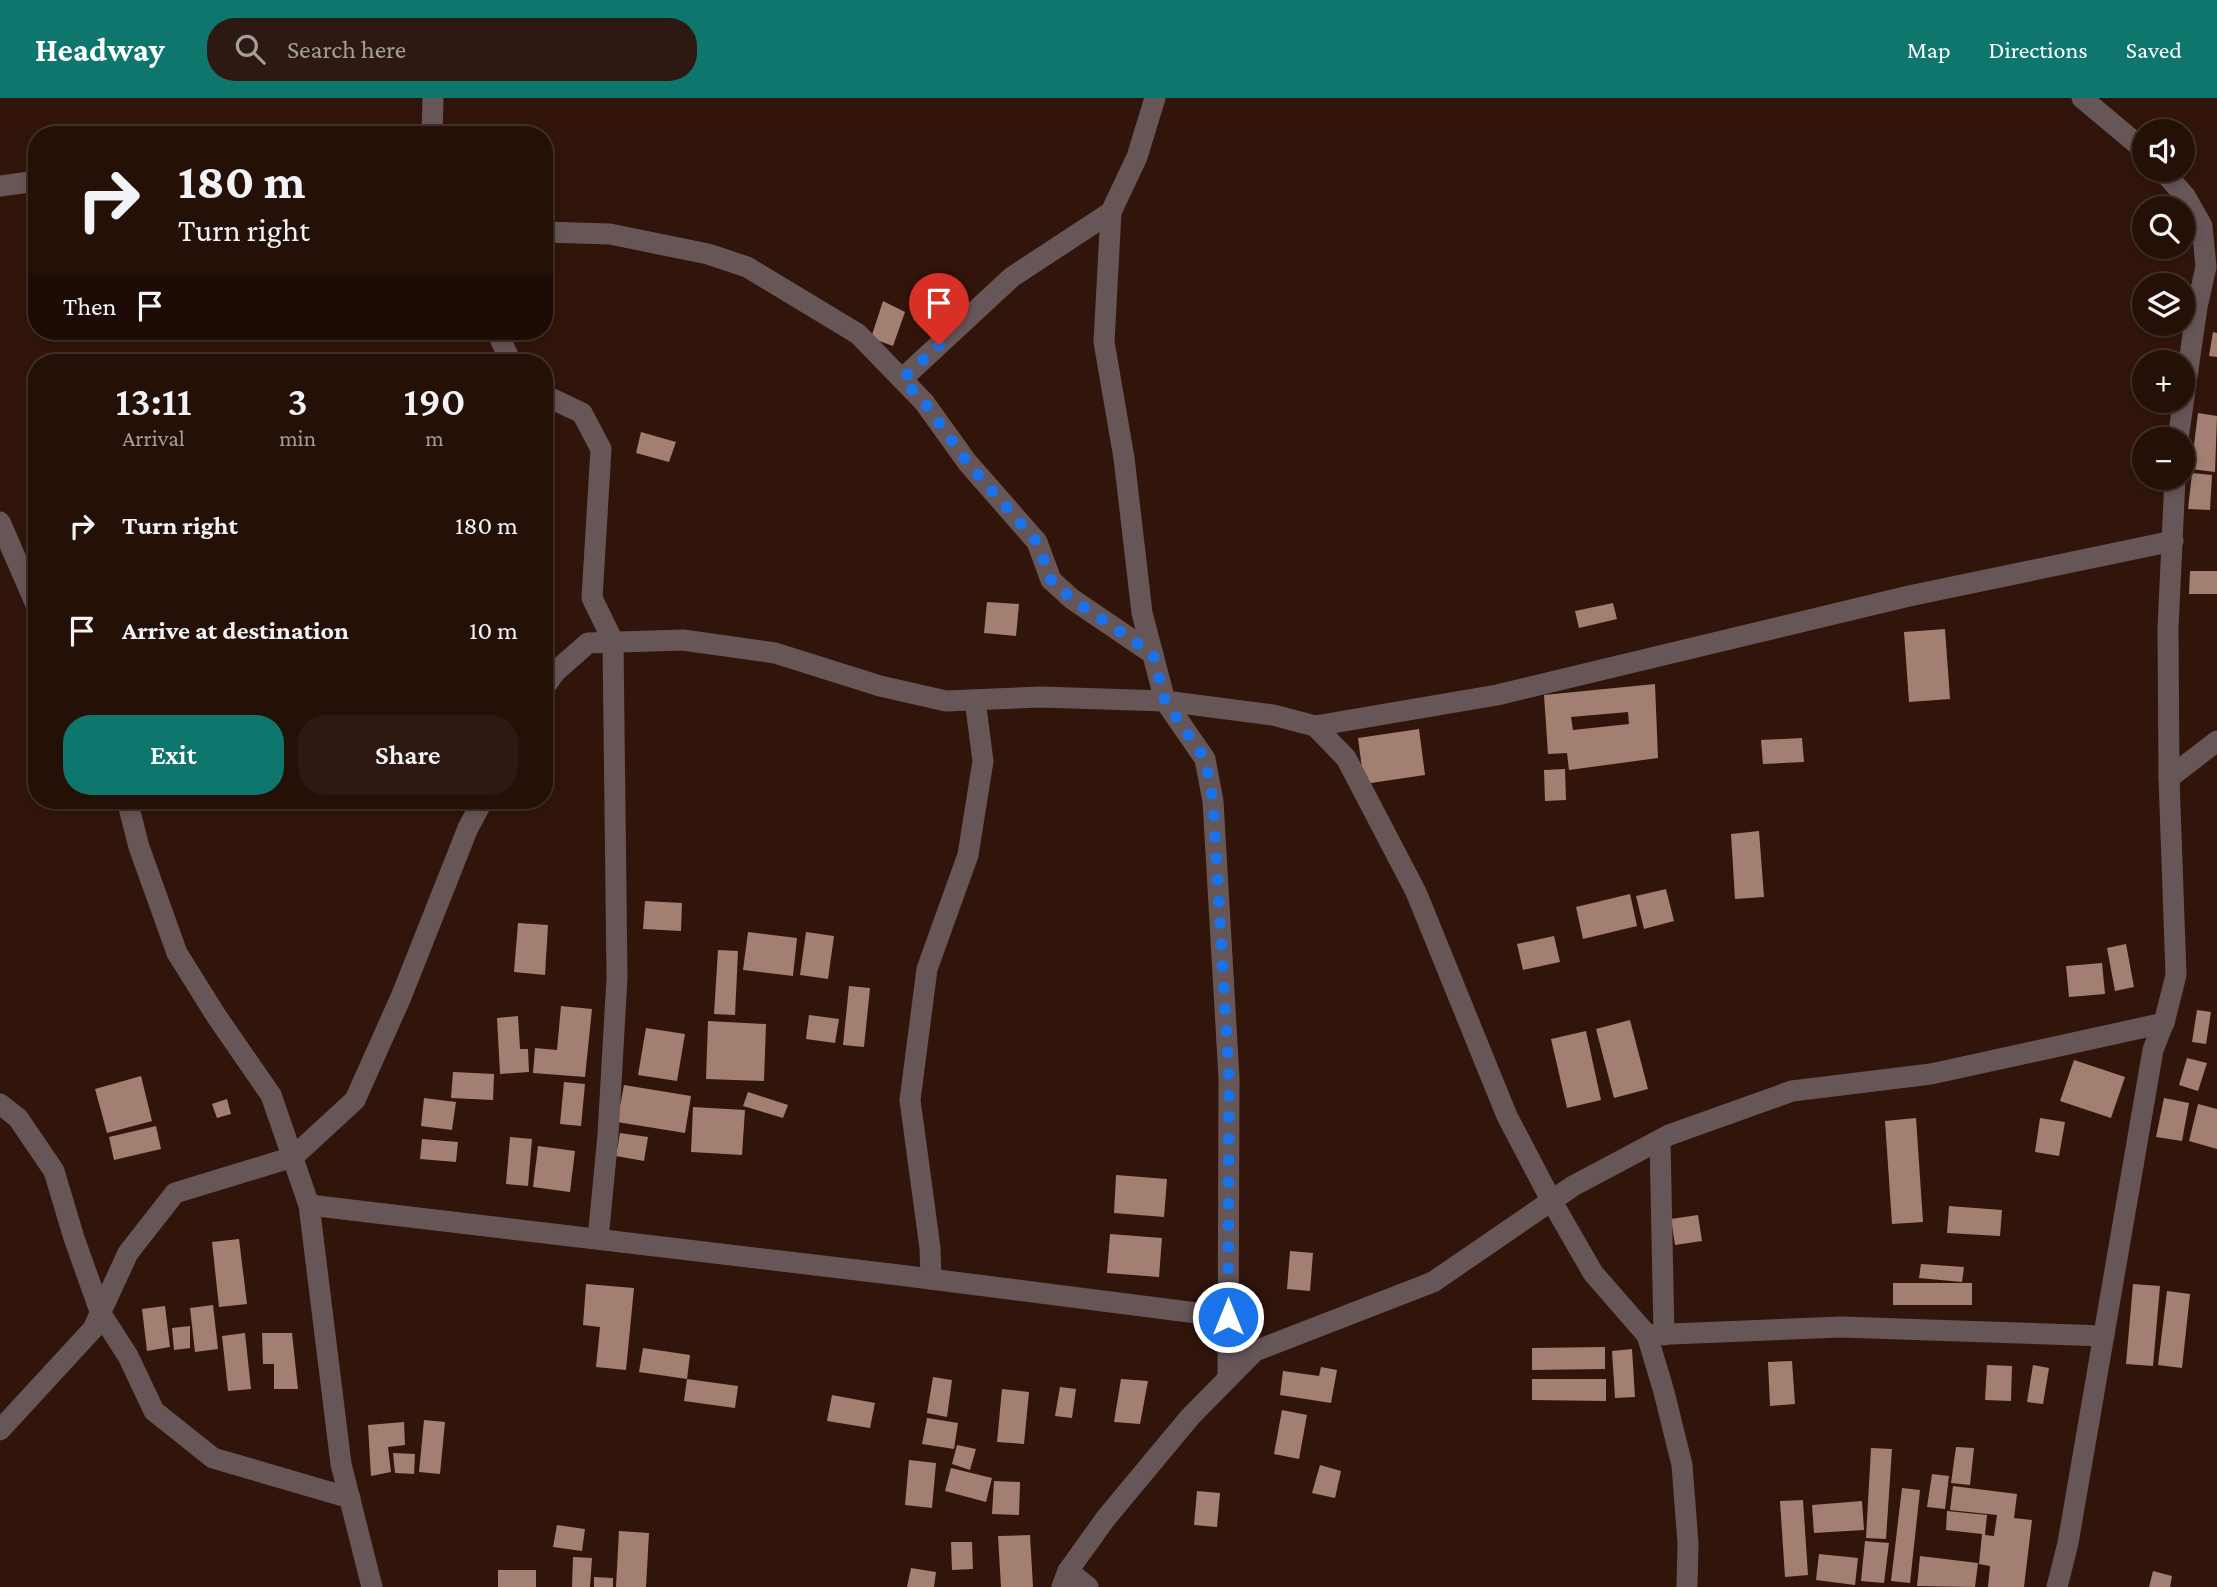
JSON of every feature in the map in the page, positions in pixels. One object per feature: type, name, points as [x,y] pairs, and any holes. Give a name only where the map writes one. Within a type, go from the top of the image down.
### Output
[{"type":"street","points":[[432,126],[433,98]]},
{"type":"street","points":[[1155,98],[1137,157],[1111,212],[1104,342],[1124,458],[1142,612],[1165,701],[1205,759],[1213,801],[1229,1078],[1228,1378]]},
{"type":"street","points":[[2082,98],[2132,139]]},
{"type":"street","points":[[0,186],[28,182]]},
{"type":"street","points":[[2173,182],[2209,230],[2206,267],[2197,307],[2180,427]]},
{"type":"street","points":[[902,379],[1012,277],[1111,212]]},
{"type":"street","points":[[553,232],[610,234],[708,254],[747,267],[858,334],[924,402],[967,462],[1037,542],[1051,580],[1072,599],[1153,654]]},
{"type":"street","points":[[553,399],[582,413],[601,449],[592,598],[613,641],[617,978],[608,1135],[598,1239]]},
{"type":"street","points":[[2057,1587],[2153,1051],[2164,1023],[2176,975],[2169,778],[2168,628],[2175,490]]},
{"type":"street","points":[[0,522],[28,586]]},
{"type":"street","points":[[553,675],[588,643],[683,639],[775,653],[880,686],[946,701],[1041,697],[1165,701],[1273,715],[1315,726],[1497,695],[1909,596],[2173,541]]},
{"type":"street","points":[[931,1279],[930,1248],[910,1100],[927,969],[968,855],[983,761],[975,700]]},
{"type":"street","points":[[1315,726],[1346,758],[1416,892],[1507,1116],[1551,1200],[1593,1273],[1655,1335],[1841,1326],[2104,1336]]},
{"type":"street","points":[[2169,778],[2217,741]]},
{"type":"street","points":[[129,809],[139,848],[177,953],[271,1096],[309,1205],[341,1464],[372,1587]]},
{"type":"street","points":[[0,1430],[93,1329],[128,1253],[175,1193],[293,1157],[355,1100],[401,997],[478,809]]},
{"type":"street","points":[[1088,1587],[1065,1579],[1114,1507],[1190,1417],[1255,1351],[1433,1282],[1573,1186],[1660,1140],[1792,1091],[1931,1074],[2164,1023]]},
{"type":"street","points":[[0,1104],[18,1118],[54,1171],[101,1314],[128,1356],[154,1411],[213,1458],[350,1498]]},
{"type":"street","points":[[1660,1140],[1655,1335],[1664,1392],[1682,1465],[1688,1543],[1687,1587]]},
{"type":"street","points":[[309,1205],[1228,1317]]},
{"type":"building","points":[[883,301],[905,312],[893,346],[871,338]]},
{"type":"building","points":[[2213,332],[2217,333],[2217,357],[2209,356]]},
{"type":"building","points":[[2198,413],[2217,416],[2215,472],[2195,470]]},
{"type":"building","points":[[641,432],[676,442],[669,462],[636,453]]},
{"type":"building","points":[[2195,473],[2212,475],[2210,510],[2188,509],[2190,490],[2195,490]]},
{"type":"building","points":[[2190,571],[2217,571],[2217,594],[2189,594]]},
{"type":"building","points":[[987,602],[1019,604],[1016,636],[984,633]]},
{"type":"building","points":[[1613,603],[1617,619],[1579,628],[1575,611]]},
{"type":"building","points":[[1945,629],[1950,699],[1909,702],[1904,632]]},
{"type":"building","points":[[1655,684],[1658,758],[1569,770],[1567,753],[1548,754],[1544,695]],"holes":[[[1628,712],[1629,724],[1573,730],[1571,717]]]},
{"type":"building","points":[[1419,729],[1425,775],[1364,784],[1358,738]]},
{"type":"building","points":[[1802,738],[1804,762],[1763,764],[1761,740]]},
{"type":"building","points":[[1565,769],[1566,800],[1545,801],[1544,770]]},
{"type":"building","points":[[1759,831],[1764,897],[1735,899],[1731,834]]},
{"type":"building","points":[[1666,889],[1674,921],[1644,929],[1636,896]]},
{"type":"building","points":[[1630,894],[1637,926],[1583,939],[1576,907]]},
{"type":"building","points":[[645,901],[682,903],[681,931],[643,929]]},
{"type":"building","points":[[518,923],[548,925],[545,975],[514,972]]},
{"type":"building","points":[[748,932],[797,938],[793,976],[743,970]]},
{"type":"building","points":[[806,932],[834,936],[828,979],[800,975]]},
{"type":"building","points":[[1554,936],[1560,962],[1523,970],[1517,944]]},
{"type":"building","points":[[2126,944],[2134,987],[2115,991],[2107,948]]},
{"type":"building","points":[[718,950],[738,951],[735,1015],[714,1014]]},
{"type":"building","points":[[2102,963],[2105,994],[2069,997],[2066,966]]},
{"type":"building","points":[[849,986],[870,988],[864,1047],[843,1045]]},
{"type":"building","points":[[561,1006],[592,1009],[585,1077],[533,1073],[535,1048],[557,1050]]},
{"type":"building","points":[[2197,1010],[2211,1012],[2206,1044],[2192,1042]]},
{"type":"building","points":[[809,1015],[839,1019],[835,1043],[806,1039]]},
{"type":"building","points":[[518,1016],[520,1049],[528,1049],[529,1072],[500,1074],[497,1018]]},
{"type":"building","points":[[1630,1020],[1648,1089],[1614,1098],[1596,1029]]},
{"type":"building","points":[[708,1021],[766,1024],[764,1081],[706,1079]]},
{"type":"building","points":[[646,1028],[685,1034],[677,1081],[638,1075]]},
{"type":"building","points":[[1586,1031],[1601,1100],[1567,1108],[1551,1039]]},
{"type":"building","points":[[2187,1058],[2207,1063],[2198,1091],[2179,1085]]},
{"type":"building","points":[[2074,1060],[2125,1077],[2111,1118],[2060,1101]]},
{"type":"building","points":[[453,1072],[494,1074],[493,1100],[451,1098]]},
{"type":"building","points":[[141,1076],[152,1121],[107,1133],[95,1089]]},
{"type":"building","points":[[564,1082],[585,1084],[581,1126],[560,1124]]},
{"type":"building","points":[[624,1085],[691,1096],[685,1133],[617,1122]]},
{"type":"building","points":[[748,1092],[788,1105],[783,1118],[743,1106]]},
{"type":"building","points":[[424,1098],[456,1102],[452,1130],[421,1126]]},
{"type":"building","points":[[2164,1098],[2189,1103],[2182,1141],[2156,1137]]},
{"type":"building","points":[[227,1099],[231,1114],[217,1118],[212,1104]]},
{"type":"building","points":[[2198,1104],[2217,1109],[2217,1149],[2189,1141]]},
{"type":"building","points":[[693,1107],[745,1110],[742,1155],[691,1152]]},
{"type":"building","points":[[1916,1118],[1923,1222],[1892,1224],[1885,1121]]},
{"type":"building","points":[[2040,1118],[2065,1122],[2059,1156],[2035,1152]]},
{"type":"building","points":[[156,1126],[161,1149],[114,1160],[109,1137]]},
{"type":"building","points":[[620,1133],[648,1137],[644,1161],[616,1156]]},
{"type":"building","points":[[510,1137],[532,1139],[528,1186],[506,1184]]},
{"type":"building","points":[[422,1139],[458,1142],[456,1162],[420,1159]]},
{"type":"building","points":[[538,1146],[575,1151],[570,1192],[533,1187]]},
{"type":"building","points":[[1116,1175],[1167,1179],[1164,1217],[1114,1213]]},
{"type":"building","points":[[1949,1206],[2002,1210],[2000,1236],[1947,1233]]},
{"type":"building","points":[[1698,1215],[1702,1241],[1675,1245],[1671,1219]]},
{"type":"building","points":[[1110,1234],[1162,1238],[1159,1277],[1107,1273]]},
{"type":"building","points":[[239,1239],[247,1304],[219,1307],[212,1242]]},
{"type":"building","points":[[1290,1251],[1313,1253],[1310,1291],[1287,1289]]},
{"type":"building","points":[[1921,1264],[1964,1267],[1962,1282],[1919,1278]]},
{"type":"building","points":[[1893,1283],[1972,1283],[1972,1305],[1893,1305]]},
{"type":"building","points":[[586,1284],[634,1288],[626,1370],[596,1367],[600,1327],[583,1325]]},
{"type":"building","points":[[2133,1284],[2160,1286],[2153,1366],[2126,1364]]},
{"type":"building","points":[[2167,1291],[2190,1294],[2182,1368],[2158,1365]]},
{"type":"building","points":[[213,1305],[218,1349],[195,1352],[190,1308]]},
{"type":"building","points":[[165,1306],[170,1347],[147,1351],[142,1309]]},
{"type":"building","points":[[190,1326],[190,1348],[174,1350],[172,1328]]},
{"type":"building","points":[[245,1333],[251,1389],[228,1391],[222,1336]]},
{"type":"building","points":[[262,1333],[292,1333],[298,1389],[274,1389],[274,1364],[263,1364]]},
{"type":"building","points":[[1605,1347],[1605,1369],[1532,1370],[1532,1348]]},
{"type":"building","points":[[643,1348],[690,1355],[687,1379],[639,1372]]},
{"type":"building","points":[[1632,1349],[1635,1397],[1615,1398],[1612,1351]]},
{"type":"building","points":[[1792,1361],[1795,1404],[1770,1406],[1768,1362]]},
{"type":"building","points":[[1987,1365],[2012,1366],[2011,1401],[1985,1400]]},
{"type":"building","points":[[2033,1365],[2049,1368],[2043,1404],[2027,1402]]},
{"type":"building","points":[[1321,1367],[1337,1370],[1331,1403],[1280,1395],[1283,1371],[1319,1376]]},
{"type":"building","points":[[933,1377],[952,1380],[947,1417],[927,1413]]},
{"type":"building","points":[[687,1379],[738,1386],[735,1408],[684,1401]]},
{"type":"building","points":[[1121,1379],[1148,1381],[1140,1424],[1114,1422]]},
{"type":"building","points":[[1532,1379],[1606,1379],[1606,1401],[1532,1400]]},
{"type":"building","points":[[1060,1387],[1076,1389],[1072,1418],[1055,1416]]},
{"type":"building","points":[[1002,1389],[1029,1392],[1024,1444],[997,1442]]},
{"type":"building","points":[[832,1395],[875,1403],[870,1428],[827,1421]]},
{"type":"building","points":[[1282,1410],[1307,1415],[1299,1459],[1274,1454]]},
{"type":"building","points":[[927,1418],[958,1423],[954,1449],[922,1444]]},
{"type":"building","points":[[424,1420],[445,1422],[440,1474],[419,1472]]},
{"type":"building","points":[[404,1422],[405,1445],[388,1447],[391,1472],[371,1476],[368,1425]]},
{"type":"building","points":[[957,1445],[976,1449],[970,1470],[952,1464]]},
{"type":"building","points":[[1956,1447],[1974,1448],[1970,1485],[1951,1483]]},
{"type":"building","points":[[1871,1448],[1892,1449],[1886,1539],[1866,1538]]},
{"type":"building","points":[[393,1453],[415,1454],[414,1474],[395,1473]]},
{"type":"building","points":[[909,1460],[936,1463],[932,1508],[905,1505]]},
{"type":"building","points":[[1320,1465],[1341,1471],[1335,1498],[1312,1493]]},
{"type":"building","points":[[951,1468],[992,1478],[986,1502],[945,1491]]},
{"type":"building","points":[[1932,1474],[1949,1476],[1945,1509],[1927,1507]]},
{"type":"building","points":[[994,1481],[1020,1482],[1019,1515],[992,1514]]},
{"type":"building","points":[[1953,1486],[2017,1494],[2014,1518],[2032,1520],[2024,1587],[1988,1587],[1990,1566],[1979,1564],[1982,1534],[1946,1530],[1947,1511],[1987,1515],[1985,1535],[1994,1536],[1997,1515],[1950,1510]]},
{"type":"building","points":[[1902,1488],[1920,1490],[1910,1583],[1891,1581]]},
{"type":"building","points":[[1197,1491],[1220,1493],[1217,1527],[1194,1525]]},
{"type":"building","points":[[1803,1500],[1808,1575],[1785,1577],[1780,1501]]},
{"type":"building","points":[[1862,1501],[1864,1530],[1814,1533],[1812,1505]]},
{"type":"building","points":[[557,1525],[585,1529],[582,1551],[553,1547]]},
{"type":"building","points":[[619,1531],[649,1533],[646,1587],[616,1587]]},
{"type":"building","points":[[1030,1535],[1033,1587],[1001,1587],[998,1536]]},
{"type":"building","points":[[1865,1541],[1889,1543],[1884,1583],[1861,1581]]},
{"type":"building","points":[[951,1542],[972,1542],[973,1569],[952,1570]]},
{"type":"building","points":[[1819,1554],[1858,1558],[1855,1585],[1816,1580]]},
{"type":"building","points":[[1920,1556],[1978,1563],[1975,1587],[1917,1586]]},
{"type":"building","points":[[573,1557],[592,1558],[590,1587],[572,1587]]},
{"type":"building","points":[[911,1568],[936,1572],[934,1587],[907,1587]]},
{"type":"building","points":[[498,1570],[536,1570],[536,1587],[498,1587]]},
{"type":"building","points":[[2153,1571],[2172,1576],[2170,1587],[2149,1587]]},
{"type":"building","points":[[594,1577],[613,1578],[613,1587],[594,1587]]},
{"type":"route","points":[[939,345],[902,379],[924,402],[967,462],[1037,542],[1051,580],[1072,599],[1153,654],[1165,701],[1205,759],[1213,801],[1219,880],[1229,1078],[1228,1317]]}]
